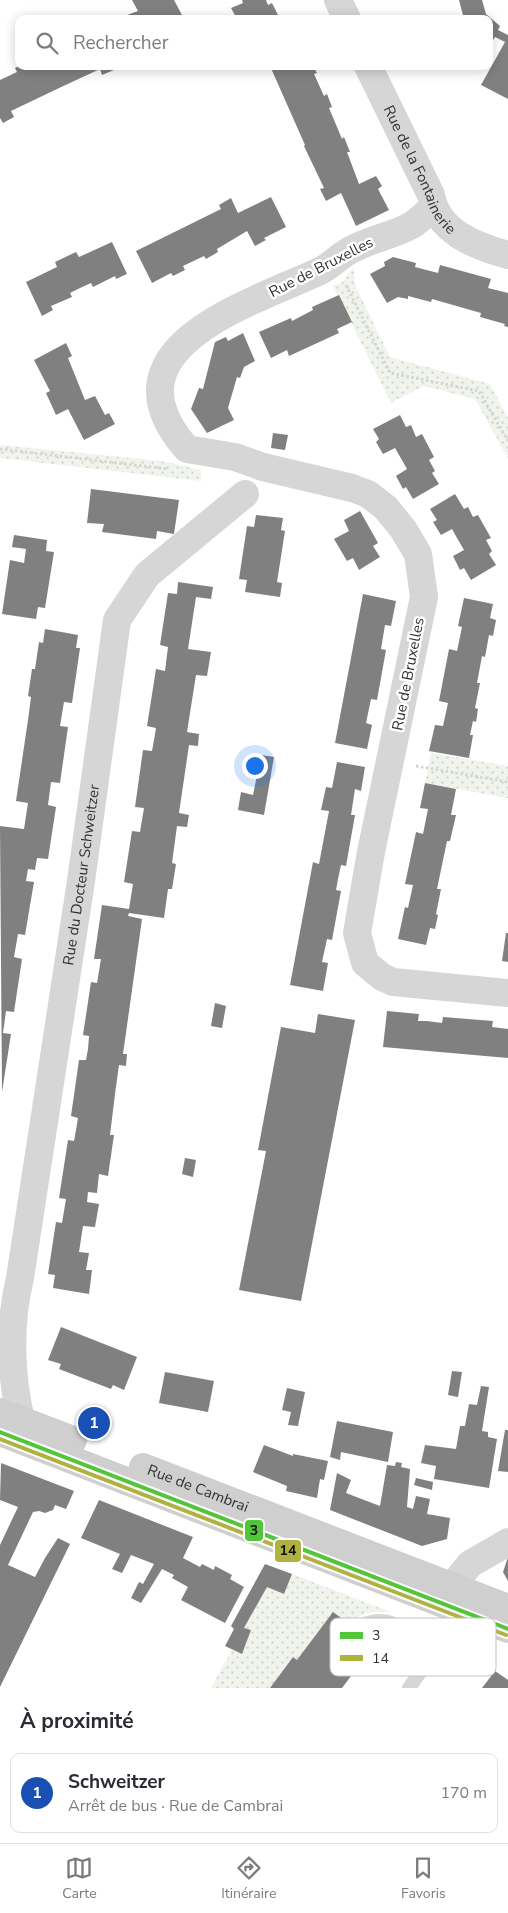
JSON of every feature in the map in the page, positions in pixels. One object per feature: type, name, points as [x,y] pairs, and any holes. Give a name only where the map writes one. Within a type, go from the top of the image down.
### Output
[{"type":"main road","name":"Rue de Cambrai","points":[[7,1422],[455,1598],[489,1618]]},
{"type":"main road","name":"Rue de Cambrai","points":[[455,1598],[508,1608]]},
{"type":"main road","name":"Rue de Cambrai","points":[[496,1622],[508,1629]]},
{"type":"street","points":[[338,0],[345,15]]},
{"type":"street","name":"Rue de la Fontainerie","points":[[370,70],[431,195],[433,208],[458,236],[501,253]]},
{"type":"street","name":"Rue de Bruxelles","points":[[433,208],[412,225],[349,251],[321,271],[214,320],[182,342],[166,364],[160,399],[173,430],[187,449],[235,457],[263,467],[352,488],[374,499],[386,508],[403,529],[418,554],[424,597],[357,933],[365,963],[382,977],[393,982],[508,993]]},
{"type":"street","name":"Rue du Docteur Schweitzer","points":[[7,1422],[14,1379],[7,1313],[20,1278],[81,881],[117,620],[147,575],[245,494]]},
{"type":"street","points":[[455,1598],[470,1564],[508,1542]]},
{"type":"lane","points":[[447,1618],[455,1598]]},
{"type":"lane","points":[[409,1688],[418,1676]]},
{"type":"path","points":[[335,262],[390,373],[480,391],[508,440]]},
{"type":"path","points":[[0,449],[176,470],[187,449]]},
{"type":"path","points":[[391,760],[508,782]]},
{"type":"shaded area","points":[[353,267],[356,287],[390,357],[490,384],[508,418],[508,458],[475,399],[424,386],[391,403],[333,286],[344,281]]},
{"type":"shaded area","points":[[0,445],[162,461],[201,470],[201,481],[0,458]]},
{"type":"shaded area","points":[[431,753],[508,766],[508,798],[425,783]]},
{"type":"shaded area","points":[[292,1574],[391,1612],[372,1612],[356,1618],[330,1618],[330,1637],[297,1660],[293,1657],[270,1688],[211,1688],[232,1650],[242,1653],[251,1630],[244,1628],[267,1587],[284,1594]]},
{"type":"building","points":[[132,0],[174,0],[182,15],[127,15],[138,11]]},
{"type":"building","points":[[242,0],[266,0],[268,5],[272,3],[278,15],[235,15],[231,8],[243,3]]},
{"type":"building","points":[[459,0],[482,0],[487,15],[463,15]]},
{"type":"building","points":[[493,20],[500,26],[498,30],[508,35],[508,99],[481,85],[489,70],[493,70],[493,64],[505,42],[495,37],[493,40]]},
{"type":"building","points":[[16,70],[98,70],[11,111],[14,117],[3,123],[0,118],[0,80],[17,72]]},
{"type":"building","points":[[100,70],[114,70],[102,75]]},
{"type":"building","points":[[272,70],[315,70],[317,73],[314,74],[324,96],[327,94],[332,107],[329,108],[342,139],[344,137],[350,152],[347,152],[359,184],[376,176],[382,186],[378,189],[389,210],[356,226],[341,193],[326,201],[320,189],[324,188]]},
{"type":"building","points":[[271,197],[286,227],[264,238],[266,240],[255,246],[247,231],[217,249],[218,252],[206,259],[204,256],[183,266],[185,270],[173,276],[171,273],[152,283],[136,251],[221,209],[219,205],[231,198],[238,213]]},
{"type":"building","points":[[112,242],[127,274],[116,279],[115,276],[93,287],[91,283],[80,288],[70,293],[72,297],[51,306],[53,310],[42,316],[26,282],[57,267],[55,262],[76,252],[79,257]]},
{"type":"building","points":[[393,257],[416,263],[415,267],[438,273],[440,265],[491,279],[488,288],[508,293],[508,327],[504,326],[505,324],[480,317],[481,313],[432,299],[431,302],[408,296],[408,299],[398,297],[387,303],[370,274],[385,266],[384,262]]},
{"type":"building","points":[[339,295],[352,322],[337,329],[339,333],[289,356],[287,350],[271,358],[259,332],[291,318],[292,321],[313,310],[312,307]]},
{"type":"building","points":[[243,333],[255,361],[244,367],[240,378],[237,377],[228,408],[234,420],[207,433],[191,409],[199,388],[203,389],[215,342],[226,337],[228,341]]},
{"type":"building","points":[[66,343],[72,356],[68,358],[85,400],[95,396],[105,415],[109,413],[115,424],[84,440],[68,409],[56,415],[46,393],[50,391],[34,360]]},
{"type":"building","points":[[400,415],[406,427],[411,425],[416,437],[422,434],[434,457],[429,460],[435,471],[432,473],[439,484],[413,499],[406,487],[403,489],[396,476],[407,469],[395,448],[383,454],[376,442],[379,439],[373,429]]},
{"type":"building","points":[[273,433],[288,435],[285,450],[271,448]]},
{"type":"building","points":[[91,489],[179,500],[174,534],[157,531],[156,539],[102,532],[104,524],[87,523]]},
{"type":"building","points":[[455,494],[464,509],[468,507],[473,517],[478,515],[491,538],[486,540],[492,551],[489,554],[496,565],[471,580],[464,568],[460,570],[453,556],[464,550],[452,529],[441,535],[433,522],[437,520],[430,509]]},
{"type":"building","points":[[360,511],[378,543],[373,546],[380,557],[359,570],[353,558],[347,561],[334,539],[349,531],[344,520]]},
{"type":"building","points":[[256,515],[283,518],[281,530],[285,531],[277,582],[282,583],[280,597],[245,592],[247,580],[239,579],[247,526],[254,527]]},
{"type":"building","points":[[14,535],[47,540],[46,551],[54,552],[45,608],[38,607],[36,619],[2,614],[10,560],[24,563],[26,549],[12,547]]},
{"type":"building","points":[[178,582],[213,587],[211,599],[196,597],[188,649],[211,652],[207,676],[196,675],[187,732],[199,734],[198,746],[189,745],[179,813],[189,815],[187,827],[177,826],[172,863],[176,864],[172,889],[168,889],[164,918],[129,913],[128,916],[142,919],[123,1054],[127,1054],[126,1066],[119,1065],[110,1135],[114,1135],[108,1176],[99,1174],[97,1193],[88,1192],[87,1202],[99,1204],[95,1227],[83,1226],[79,1252],[89,1253],[86,1270],[92,1270],[89,1294],[53,1288],[55,1275],[48,1274],[56,1222],[62,1223],[66,1199],[59,1198],[68,1140],[74,1141],[78,1118],[71,1116],[79,1060],[86,1060],[88,1049],[89,1036],[83,1035],[91,982],[97,983],[101,959],[94,959],[102,905],[129,909],[133,884],[124,882],[132,831],[140,832],[144,808],[135,807],[143,750],[152,751],[156,728],[147,726],[156,669],[165,671],[168,647],[160,645],[168,593],[177,594]]},
{"type":"building","points":[[363,594],[396,601],[391,626],[385,625],[381,649],[386,650],[377,700],[371,699],[366,723],[372,725],[367,749],[335,743]]},
{"type":"building","points":[[464,598],[493,604],[490,618],[496,620],[493,636],[489,635],[485,657],[482,656],[477,683],[480,683],[475,708],[478,709],[476,722],[473,721],[470,735],[473,735],[469,758],[429,751],[435,725],[443,726],[448,703],[439,701],[449,649],[457,651],[462,627],[458,626]]},
{"type":"building","points":[[45,629],[78,635],[76,648],[80,648],[72,703],[64,702],[60,726],[68,727],[60,783],[51,782],[48,805],[56,807],[48,859],[37,858],[35,870],[28,869],[26,881],[34,882],[25,935],[18,934],[14,957],[22,959],[14,1012],[6,1011],[3,1033],[11,1034],[2,1092],[0,826],[24,829],[28,803],[16,801],[31,697],[28,696],[32,669],[35,669],[39,642],[43,643]]},
{"type":"building","points":[[261,755],[274,757],[264,815],[238,810],[241,792],[253,795]]},
{"type":"building","points":[[337,762],[365,767],[361,791],[355,789],[351,815],[355,815],[346,866],[341,865],[338,879],[336,890],[341,891],[332,940],[327,939],[322,962],[328,963],[323,991],[290,985],[313,862],[319,864],[329,811],[321,810],[326,787],[332,788]]},
{"type":"building","points":[[425,783],[456,789],[451,815],[456,815],[450,841],[447,841],[437,889],[441,889],[436,914],[438,915],[435,929],[430,928],[426,945],[398,939],[405,907],[408,908],[413,885],[405,884],[416,832],[423,834],[428,809],[420,808]]},
{"type":"building","points":[[506,933],[508,933],[508,962],[502,961]]},
{"type":"building","points":[[215,1003],[226,1006],[222,1028],[211,1026]]},
{"type":"building","points":[[387,1011],[419,1014],[418,1021],[442,1023],[443,1017],[493,1021],[492,1027],[508,1029],[508,1058],[383,1047]]},
{"type":"building","points":[[318,1014],[355,1020],[301,1301],[239,1290],[266,1151],[258,1150],[281,1027],[315,1033]]},
{"type":"building","points":[[185,1158],[196,1160],[193,1177],[182,1174]]},
{"type":"building","points":[[61,1327],[137,1357],[124,1390],[113,1385],[111,1389],[59,1369],[61,1364],[48,1360]]},
{"type":"building","points":[[452,1371],[462,1372],[458,1397],[448,1395]]},
{"type":"building","points":[[165,1372],[214,1381],[208,1412],[159,1403]]},
{"type":"building","points":[[481,1386],[489,1387],[482,1431],[488,1432],[488,1437],[497,1439],[489,1488],[434,1479],[436,1466],[421,1463],[425,1445],[456,1449],[460,1426],[465,1426],[469,1404],[477,1405]]},
{"type":"building","points":[[287,1388],[305,1392],[298,1426],[288,1425],[291,1412],[282,1410]]},
{"type":"building","points":[[337,1421],[393,1432],[388,1462],[341,1452],[340,1460],[330,1457]]},
{"type":"building","points":[[505,1430],[508,1430],[508,1472],[498,1471]]},
{"type":"building","points":[[264,1445],[293,1456],[293,1454],[328,1461],[324,1480],[320,1479],[317,1498],[286,1491],[287,1486],[253,1472]]},
{"type":"building","points":[[396,1462],[402,1463],[401,1467],[410,1469],[407,1507],[413,1509],[416,1496],[430,1499],[427,1514],[450,1518],[447,1539],[422,1546],[330,1510],[337,1473],[351,1480],[346,1493],[380,1506],[387,1465],[395,1466]]},
{"type":"building","points":[[1,1463],[74,1491],[66,1509],[55,1505],[53,1510],[45,1513],[33,1512],[8,1565],[35,1577],[58,1538],[70,1544],[0,1687],[0,1545],[18,1507],[0,1500]]},
{"type":"building","points":[[416,1478],[433,1482],[432,1490],[414,1485]]},
{"type":"building","points":[[99,1500],[193,1537],[183,1558],[200,1567],[202,1564],[214,1570],[215,1566],[232,1575],[230,1579],[244,1587],[225,1623],[181,1600],[188,1587],[172,1578],[174,1575],[162,1569],[141,1603],[131,1598],[139,1582],[143,1584],[154,1564],[131,1555],[122,1573],[112,1569],[120,1554],[81,1538]]},
{"type":"building","points":[[508,1557],[508,1581],[503,1572]]},
{"type":"building","points":[[265,1564],[292,1574],[284,1594],[267,1587],[244,1628],[251,1630],[242,1654],[225,1646],[234,1629],[231,1626]]},
{"type":"building","points":[[333,1612],[341,1618],[330,1618],[330,1676],[351,1676],[342,1688],[270,1688],[293,1657],[297,1660]]},
{"type":"building","points":[[496,1672],[508,1680],[508,1688],[482,1688],[491,1676],[496,1676]]},
{"type":"transit line","name":"3","points":[[0,1432],[480,1618]]},
{"type":"transit line","name":"14","points":[[0,1439],[462,1618]]},
{"type":"transit line","name":"3","points":[[496,1624],[508,1629]]},
{"type":"transit line","name":"14","points":[[496,1631],[506,1635]]},
{"type":"place","name":"Schweitzer","points":[[94,1423]]}]
